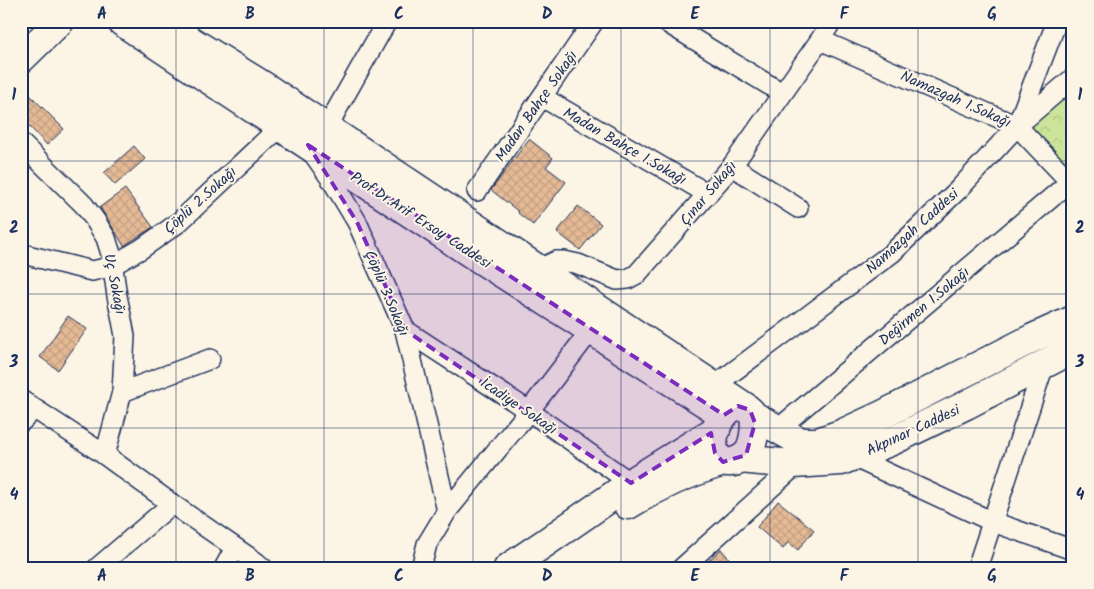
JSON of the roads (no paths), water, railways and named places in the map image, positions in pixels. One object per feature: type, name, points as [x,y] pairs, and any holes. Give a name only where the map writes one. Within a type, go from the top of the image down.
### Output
[{"type":"street","points":[[21,40],[40,21]]},
{"type":"street","points":[[21,59],[60,21]]},
{"type":"street","name":"Prof.Dr.Arif Ersoy Caddesi","points":[[121,21],[280,127],[318,137],[539,269],[714,386],[735,417]]},
{"type":"street","name":"Prof.Dr.Arif Ersoy Caddesi","points":[[163,21],[262,85],[318,137],[469,252],[591,330],[735,417]]},
{"type":"street","points":[[318,137],[340,104],[387,21]]},
{"type":"street","name":"Madan Bahçe Sokağı","points":[[477,191],[594,21]]},
{"type":"street","points":[[664,21],[782,93]]},
{"type":"street","name":"Çınar Sokağı","points":[[539,269],[556,261],[564,261],[578,264],[617,280],[628,279],[638,274],[732,166],[832,21]]},
{"type":"street","points":[[1017,126],[1058,21]]},
{"type":"street","name":"Namazgah 1.Sokağı","points":[[820,40],[1017,126],[1071,184]]},
{"type":"street","name":"Namazgah Caddesi","points":[[714,386],[892,253],[960,189],[1017,126],[1073,78]]},
{"type":"street","name":"Madan Bahçe 1.Sokağı","points":[[542,97],[708,194]]},
{"type":"street","name":"Çöplü 2.Sokağı","points":[[21,252],[92,271],[113,264],[141,249],[178,223],[280,127]]},
{"type":"street","name":"Çöplü 3.Sokağı","points":[[318,137],[333,182],[357,222],[405,330],[446,512]]},
{"type":"street","name":"Uç Sokağı","points":[[21,143],[84,205],[106,238],[111,254],[116,296],[125,336],[122,392],[104,455]]},
{"type":"street","points":[[732,166],[798,208]]},
{"type":"street","name":"Değirmen 1.Sokağı","points":[[778,429],[1071,184]]},
{"type":"street","name":"Akpınar Caddesi","points":[[735,417],[778,429],[801,442],[818,442],[840,434],[933,390],[1033,338],[1073,320]]},
{"type":"street","name":"İcadiye Sokağı","points":[[405,330],[529,412],[631,483]]},
{"type":"street","points":[[421,568],[427,544],[446,512],[529,412],[591,330]]},
{"type":"street","name":"Akpınar Caddesi","points":[[542,568],[594,527],[647,494],[678,479],[732,461],[797,464],[841,461],[892,441],[1073,349]]},
{"type":"street","points":[[122,392],[210,359]]},
{"type":"street","points":[[977,568],[1044,365]]},
{"type":"street","points":[[26,410],[104,455],[263,568]]},
{"type":"street","points":[[735,417],[755,424],[751,445],[746,455],[732,461],[719,458],[715,452],[714,434],[735,417]]},
{"type":"street","points":[[508,568],[631,483],[735,417]]},
{"type":"street","points":[[853,457],[993,522],[1073,550]]},
{"type":"street","points":[[682,568],[797,464]]},
{"type":"street","points":[[97,568],[172,504]]},
{"type":"street","points":[[224,568],[235,548]]}]
